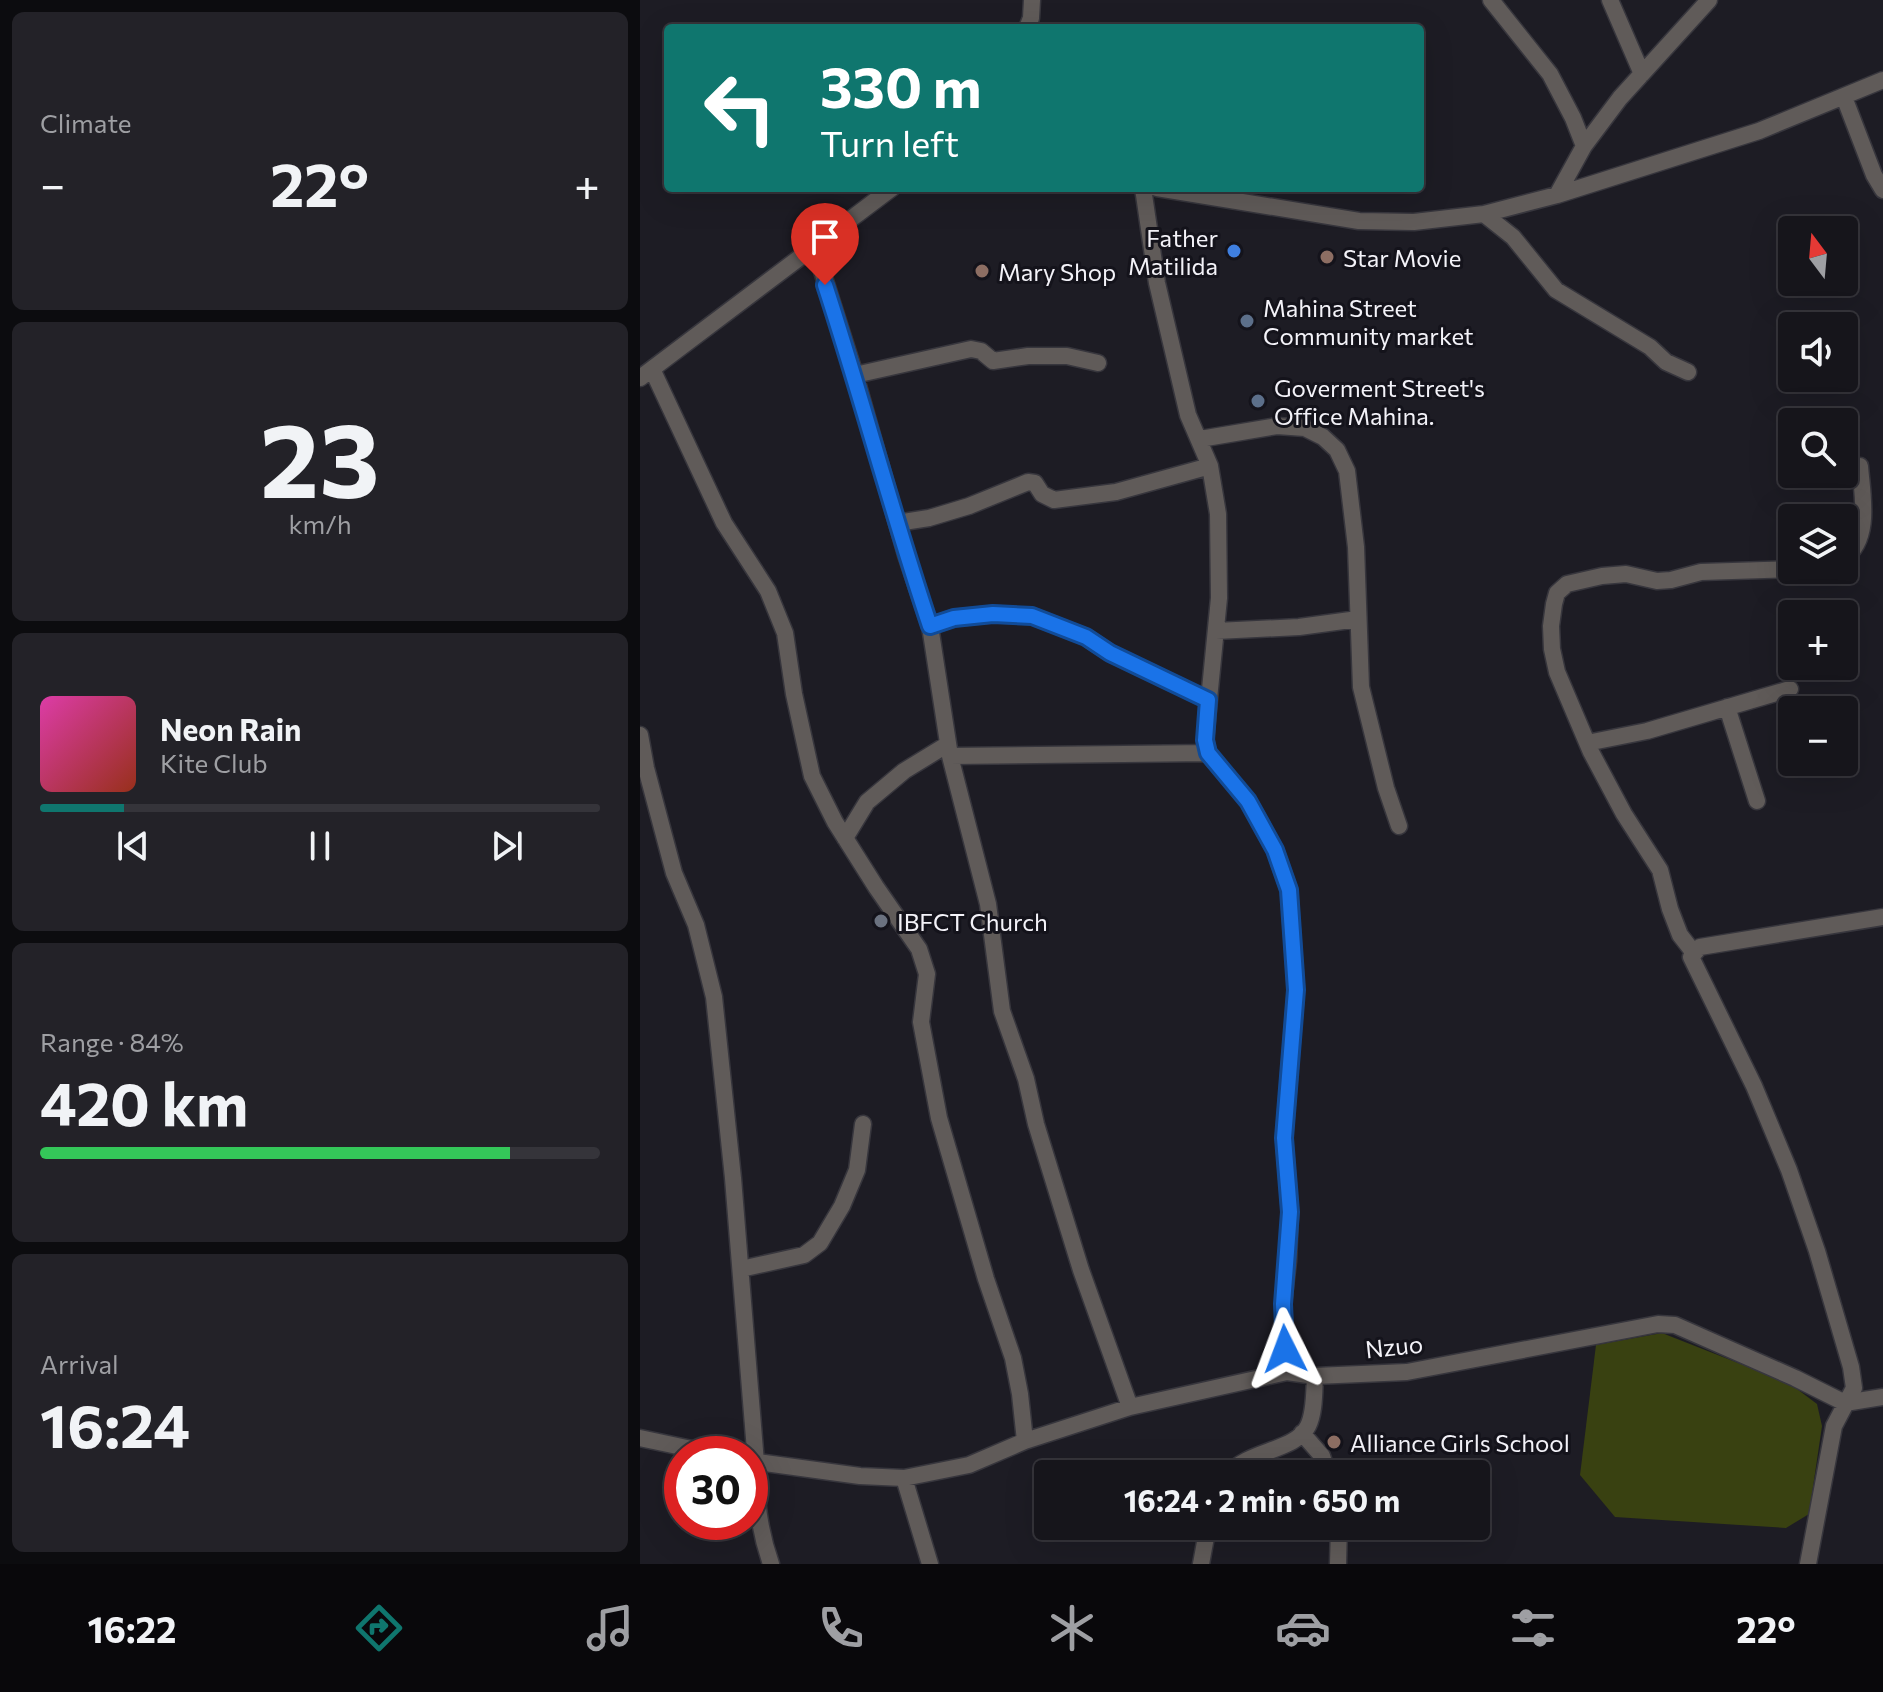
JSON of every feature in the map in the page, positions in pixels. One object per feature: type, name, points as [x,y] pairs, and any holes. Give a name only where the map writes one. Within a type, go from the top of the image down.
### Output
[{"type":"street","points":[[1029,24],[1032,0]]},
{"type":"street","points":[[1491,0],[1550,74],[1584,146]]},
{"type":"street","points":[[1610,0],[1642,74]]},
{"type":"street","points":[[1557,195],[1584,146],[1642,74],[1709,0]]},
{"type":"street","points":[[1181,192],[1359,221],[1414,222],[1484,214],[1557,195],[1759,131],[1883,80]]},
{"type":"street","points":[[1844,97],[1874,175],[1883,190]]},
{"type":"street","points":[[885,192],[646,374],[724,523],[774,605],[785,633],[794,694],[812,776],[845,838],[919,949],[927,974],[921,1022],[939,1118],[986,1279],[1013,1358],[1025,1441]]},
{"type":"street","points":[[1144,192],[1157,283],[1188,415],[1210,466],[1218,514],[1219,598],[1205,740],[1208,753],[1248,801],[1275,850],[1289,890],[1296,990],[1284,1138],[1290,1212],[1283,1304],[1287,1372]]},
{"type":"street","points":[[1484,214],[1513,237],[1556,290],[1650,347],[1666,362],[1688,372]]},
{"type":"street","points":[[814,246],[930,626],[949,750],[988,904],[1002,1011],[1026,1079],[1036,1124],[1081,1270],[1130,1407]]},
{"type":"street","points":[[855,375],[971,349],[981,351],[993,361],[1028,356],[1067,356],[1098,363]]},
{"type":"street","points":[[1200,439],[1277,426],[1305,428],[1323,437],[1337,450],[1347,471],[1356,547],[1361,687],[1386,788],[1399,826]]},
{"type":"street","points":[[897,523],[929,518],[969,506],[1028,482],[1035,483],[1042,494],[1054,500],[1116,492],[1210,466]]},
{"type":"street","points":[[1858,541],[1864,509],[1860,466]]},
{"type":"street","points":[[1694,953],[1680,935],[1660,870],[1624,814],[1587,743],[1557,672],[1552,649],[1554,604],[1557,593],[1567,584],[1602,576],[1626,574],[1657,581],[1701,572],[1778,569]]},
{"type":"street","points":[[930,626],[954,618],[993,614],[1032,616],[1086,637],[1110,653],[1208,700]]},
{"type":"street","points":[[1216,631],[1299,627],[1358,619]]},
{"type":"street","points":[[1587,743],[1647,731],[1790,689]]},
{"type":"street","points":[[1727,707],[1757,801]]},
{"type":"street","points":[[640,735],[674,873],[696,925],[714,997],[741,1269],[751,1436]]},
{"type":"street","points":[[845,838],[867,802],[904,771],[949,750],[1208,753]]},
{"type":"street","points":[[1808,1564],[1834,1426],[1854,1388],[1851,1367],[1789,1170],[1754,1086],[1691,957],[1700,947],[1883,917]]},
{"type":"street","points":[[741,1269],[804,1255],[820,1243],[842,1206],[857,1170],[863,1124]]},
{"type":"street","name":"Nzuo","points":[[768,1464],[860,1476],[904,1478],[969,1465],[1025,1441],[1130,1407],[1287,1372],[1315,1376],[1407,1372],[1658,1324],[1675,1325],[1845,1403]]},
{"type":"street","points":[[1245,1460],[1296,1440],[1308,1426],[1315,1376]]},
{"type":"street","points":[[1845,1403],[1883,1397]]},
{"type":"street","points":[[1302,1433],[1323,1460]]},
{"type":"street","points":[[640,1438],[664,1443]]},
{"type":"street","points":[[904,1478],[930,1564]]},
{"type":"street","points":[[763,1540],[771,1564]]},
{"type":"street","points":[[1201,1564],[1205,1540]]},
{"type":"street","points":[[1338,1564],[1339,1540]]},
{"type":"green space","points":[[1662,1333],[1789,1383],[1817,1404],[1822,1426],[1809,1514],[1786,1528],[1615,1517],[1580,1475],[1596,1345]]},
{"type":"place","name":"Father Matilida","points":[[1234,251]]},
{"type":"place","name":"Star Movie","points":[[1327,257]]},
{"type":"place","name":"Mary Shop","points":[[982,271]]},
{"type":"place","name":"Mahina Street Community market","points":[[1247,321]]},
{"type":"place","name":"Goverment Street's Office Mahina.","points":[[1258,401]]},
{"type":"place","name":"IBFCT Church","points":[[881,921]]},
{"type":"place","name":"Alliance Girls School","points":[[1334,1442]]},
{"type":"route","points":[[825,285],[930,626],[954,618],[993,614],[1032,616],[1086,637],[1110,653],[1208,700],[1205,740],[1208,753],[1248,801],[1275,850],[1289,890],[1296,990],[1284,1138],[1290,1212],[1283,1304],[1285,1349]]}]
